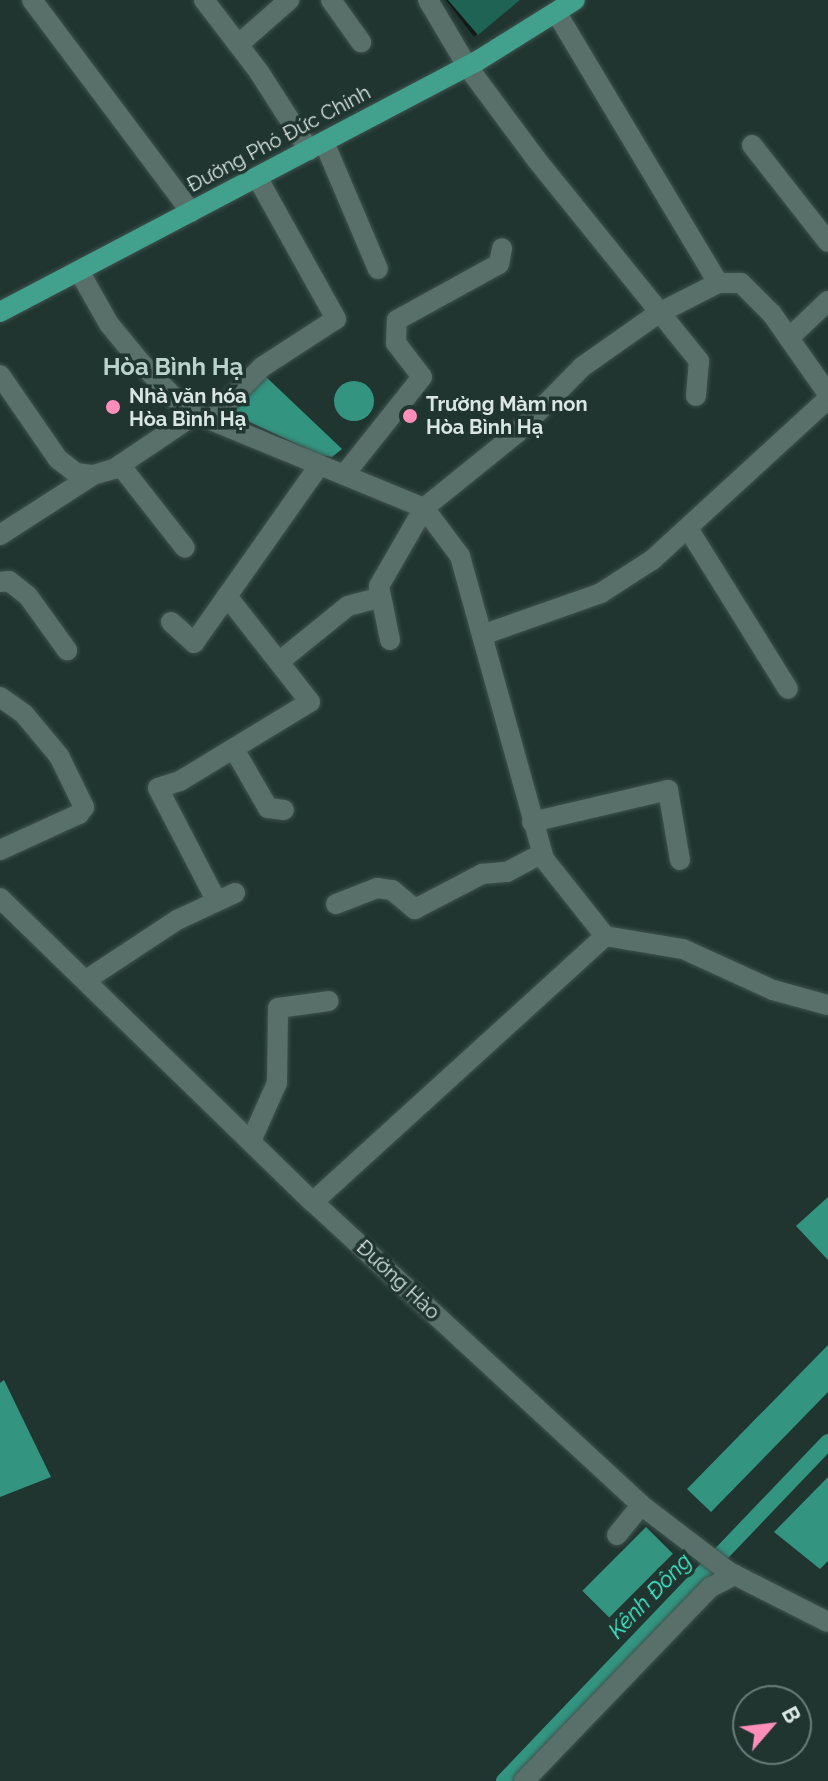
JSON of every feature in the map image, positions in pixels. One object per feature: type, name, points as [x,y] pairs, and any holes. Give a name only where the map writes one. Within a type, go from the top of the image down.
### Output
[{"type":"main road","name":"Đường Phó Đức Chính","points":[[0,312],[467,66],[575,0]]},
{"type":"street","points":[[32,0],[191,212]]},
{"type":"street","points":[[204,0],[316,146],[378,269]]},
{"type":"street","points":[[239,44],[289,0]]},
{"type":"street","points":[[331,0],[361,42]]},
{"type":"street","points":[[428,0],[467,66],[657,314],[699,361],[696,396]]},
{"type":"street","points":[[556,12],[718,283]]},
{"type":"street","points":[[752,145],[828,242]]},
{"type":"street","points":[[0,535],[93,475],[120,465],[205,415],[262,367],[336,319],[257,177]]},
{"type":"street","points":[[344,475],[422,377],[396,343],[397,320],[499,264],[502,248]]},
{"type":"street","points":[[79,271],[133,353],[186,410],[205,415],[318,467],[424,508],[460,556],[542,853],[605,936],[683,949],[773,990],[828,1005]]},
{"type":"street","points":[[390,640],[378,598],[385,574],[424,508],[517,433],[582,367],[657,314],[718,283],[741,283],[789,338],[828,396],[689,530],[601,593],[482,635]]},
{"type":"street","points":[[789,338],[828,301]]},
{"type":"street","points":[[0,375],[58,459],[76,473],[93,475]]},
{"type":"street","points":[[120,465],[185,548]]},
{"type":"street","points":[[171,622],[194,643],[318,467]]},
{"type":"street","points":[[689,530],[788,689]]},
{"type":"street","points":[[0,582],[9,581],[28,596],[67,650]]},
{"type":"street","points":[[86,980],[226,897],[158,788],[180,781],[310,702],[227,596]]},
{"type":"street","points":[[280,661],[348,606],[378,598]]},
{"type":"street","points":[[0,697],[24,714],[59,756],[84,807],[79,814],[0,850]]},
{"type":"street","points":[[234,749],[268,808],[284,810]]},
{"type":"street","points":[[532,822],[668,790],[680,860]]},
{"type":"street","points":[[336,904],[377,888],[392,890],[415,909],[482,874],[507,872],[542,853]]},
{"type":"street","name":"Đường Hào","points":[[0,898],[313,1202],[641,1505],[732,1574],[828,1622]]},
{"type":"street","points":[[313,1202],[605,936]]},
{"type":"street","points":[[251,1141],[277,1083],[278,1008],[329,1001]]},
{"type":"street","points":[[617,1535],[641,1505]]},
{"type":"street","points":[[524,1781],[711,1587],[732,1574]]},
{"type":"shaded area","points":[[263,374],[342,449],[332,457],[320,455],[226,411]]},
{"type":"shaded area","points":[[354,381],[368,387],[374,401],[368,415],[354,421],[340,415],[334,401],[340,387]]},
{"type":"shaded area","points":[[828,1197],[828,1260],[796,1226]]},
{"type":"shaded area","points":[[828,1345],[828,1392],[711,1512],[687,1489]]},
{"type":"shaded area","points":[[4,1380],[51,1477],[0,1497],[0,1383]]},
{"type":"shaded area","points":[[828,1477],[828,1561],[820,1569],[774,1532]]},
{"type":"shaded area","points":[[646,1527],[673,1554],[609,1618],[582,1591]]},
{"type":"building","points":[[448,0],[520,0],[478,35]]},
{"type":"waterway","name":"Kênh Đông","points":[[504,1781],[828,1442]]},
{"type":"place","name":"Nhà văn hóa Hòa Bình Hạ","points":[[113,407]]},
{"type":"place","name":"Trường Màm non Hòa Bình Hạ","points":[[410,416]]},
{"type":"district","name":"Hòa Bình Hạ","points":[[173,367]]}]
